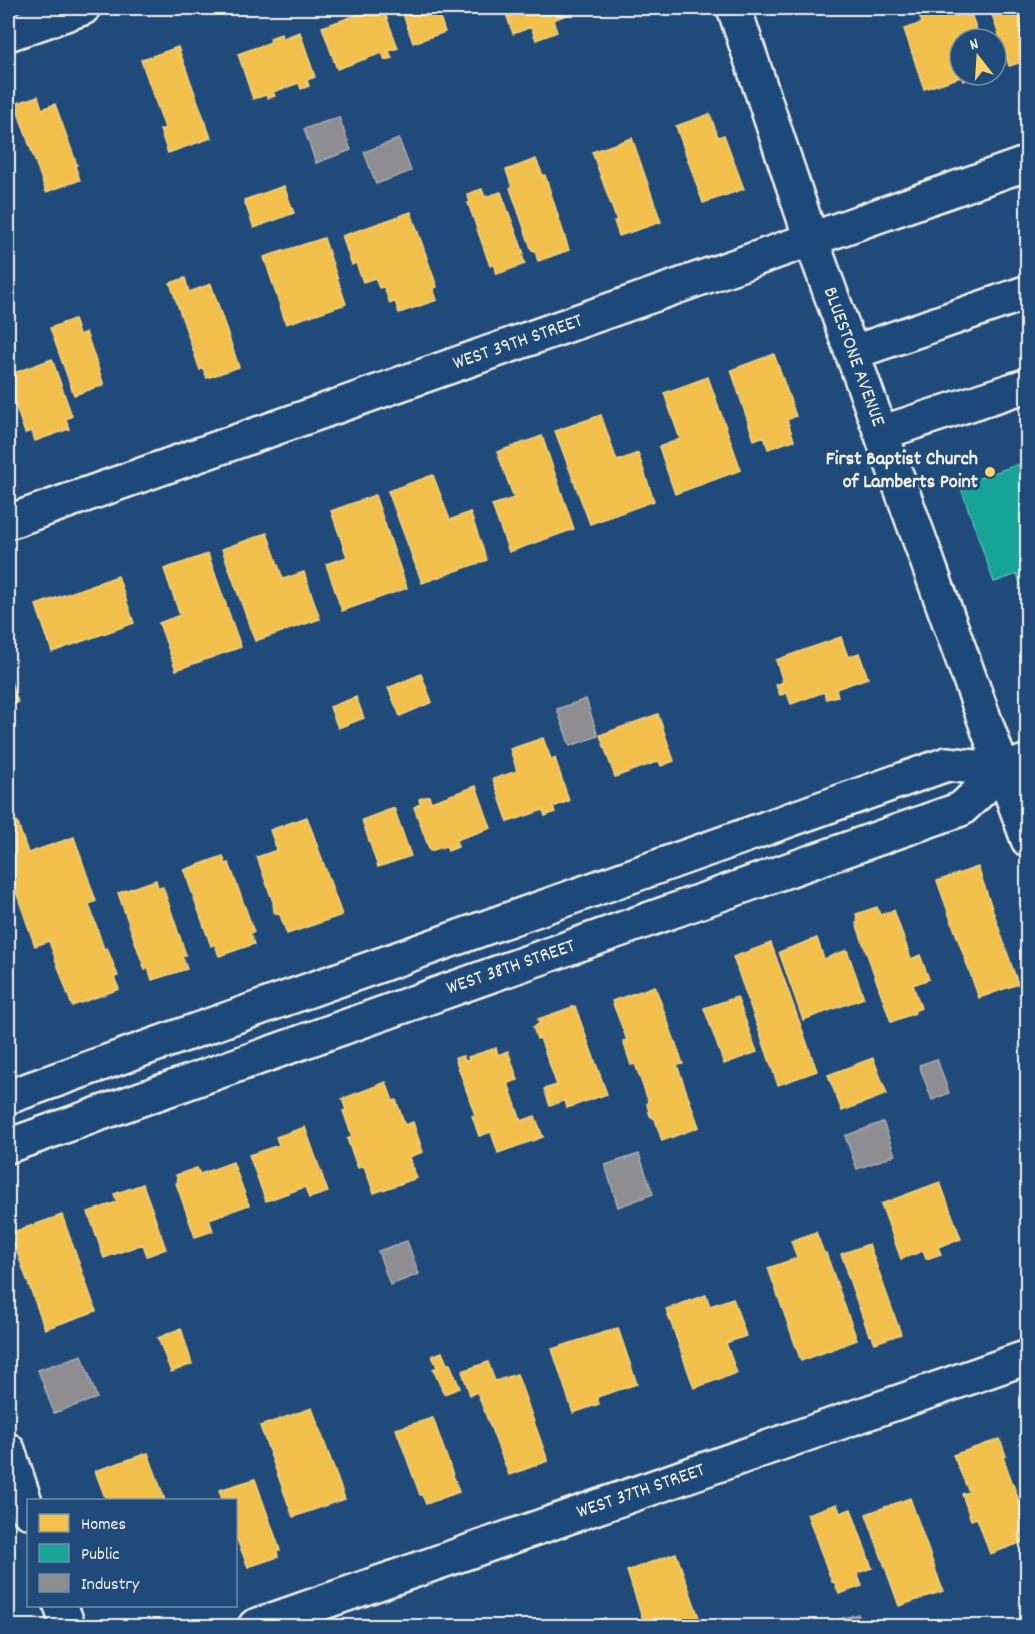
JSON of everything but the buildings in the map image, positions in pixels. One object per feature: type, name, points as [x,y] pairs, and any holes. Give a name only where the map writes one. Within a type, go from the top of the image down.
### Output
[{"type":"street","points":[[8,34],[83,8]]},
{"type":"street","name":"BLUESTONE AVENUE","points":[[734,8],[811,239],[881,433],[1015,766],[1028,840]]},
{"type":"street","name":"WEST 39TH STREET","points":[[8,522],[1028,163]]},
{"type":"street","points":[[852,353],[1028,292]]},
{"type":"street","points":[[881,433],[1028,384]]},
{"type":"street","points":[[8,1096],[947,764],[1015,766]]},
{"type":"street","name":"WEST 38TH STREET","points":[[8,1146],[961,808],[1015,766]]},
{"type":"street","name":"WEST 37TH STREET","points":[[262,1625],[1024,1368]]},
{"type":"street","points":[[8,1450],[27,1508]]},
{"type":"street","points":[[62,1607],[69,1626]]},
{"type":"place","name":"First Baptist Church of Lamberts Point","points":[[990,472]]}]
